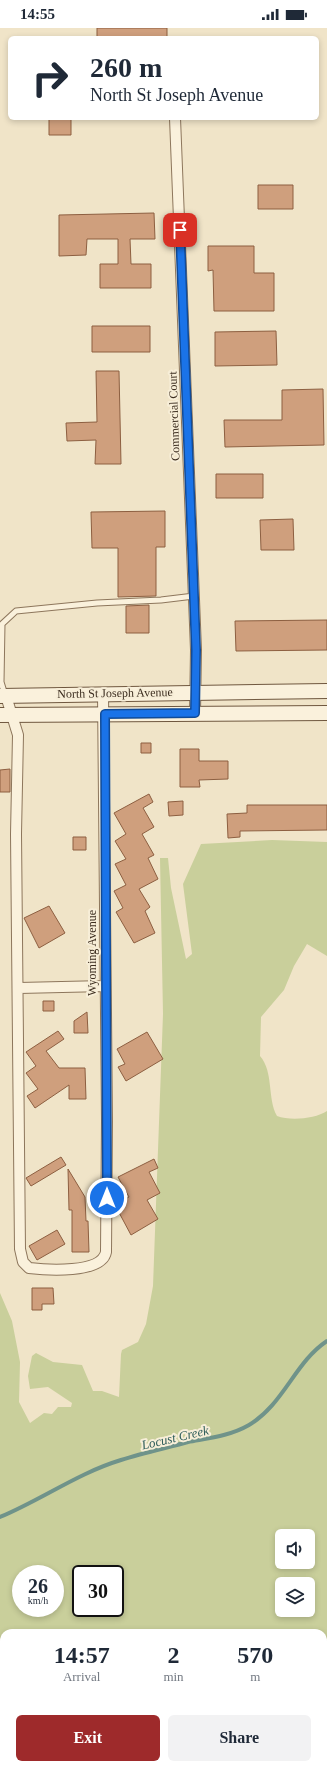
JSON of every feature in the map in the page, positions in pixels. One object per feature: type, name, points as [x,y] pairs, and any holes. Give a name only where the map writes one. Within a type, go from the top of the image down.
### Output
[{"type":"main road","name":"North St Joseph Avenue","points":[[3,696],[103,693],[327,691]]},
{"type":"main road","name":"North St Joseph Avenue","points":[[6,715],[327,713]]},
{"type":"street","name":"Commercial Court","points":[[175,120],[196,650],[194,692],[195,713]]},
{"type":"street","name":"Wyoming Avenue","points":[[3,696],[6,715],[18,735],[16,841],[19,988],[20,1249],[23,1262],[29,1268],[68,1269],[94,1265],[105,1256],[105,714],[103,693]]},
{"type":"street","points":[[19,988],[105,986]]},
{"type":"lane","points":[[3,696],[1,682],[2,624],[16,611],[97,602],[161,600],[194,596]]},
{"type":"green space","points":[[272,840],[327,842],[327,956],[307,944],[294,966],[284,990],[261,1017],[260,1056],[264,1062],[269,1077],[272,1101],[277,1116],[295,1119],[316,1116],[327,1111],[327,1629],[0,1629],[0,1293],[12,1321],[20,1362],[19,1402],[30,1423],[44,1413],[52,1414],[58,1407],[71,1407],[72,1403],[48,1387],[30,1389],[28,1376],[32,1356],[36,1353],[53,1362],[82,1365],[93,1391],[102,1391],[119,1397],[122,1350],[138,1342],[146,1324],[153,1286],[163,1014],[160,858],[168,858],[171,888],[186,959],[192,954],[183,884],[201,844]]},
{"type":"building","points":[[97,28],[167,28],[167,36],[97,36]]},
{"type":"building","points":[[49,120],[71,120],[71,135],[49,135]]},
{"type":"building","points":[[258,185],[293,185],[293,209],[258,209]]},
{"type":"building","points":[[154,213],[155,239],[130,239],[131,264],[151,264],[151,288],[100,288],[100,264],[118,264],[118,239],[87,239],[86,255],[59,256],[59,215]]},
{"type":"building","points":[[208,246],[254,246],[254,273],[274,273],[274,311],[214,311],[213,270],[208,271]]},
{"type":"building","points":[[92,326],[150,326],[150,352],[92,352]]},
{"type":"building","points":[[276,331],[277,365],[215,366],[215,332]]},
{"type":"building","points":[[96,371],[119,371],[121,464],[95,464],[96,440],[67,441],[66,423],[97,422]]},
{"type":"building","points":[[323,389],[324,445],[225,447],[224,420],[282,420],[282,390]]},
{"type":"building","points":[[216,474],[263,474],[263,498],[216,498]]},
{"type":"building","points":[[165,511],[165,547],[156,547],[156,596],[118,597],[118,548],[92,548],[91,512]]},
{"type":"building","points":[[293,519],[294,550],[261,550],[260,520]]},
{"type":"building","points":[[149,605],[149,633],[126,633],[126,606]]},
{"type":"building","points":[[327,620],[327,650],[236,651],[235,621]]},
{"type":"building","points":[[141,743],[151,743],[151,753],[141,753]]},
{"type":"building","points":[[180,749],[199,749],[199,761],[228,761],[228,779],[199,780],[200,787],[180,787]]},
{"type":"building","points":[[10,769],[10,792],[0,792],[0,770]]},
{"type":"building","points":[[149,794],[153,802],[143,808],[154,827],[142,834],[154,855],[148,858],[158,879],[139,889],[150,907],[145,911],[155,933],[134,943],[116,912],[123,908],[114,891],[126,885],[115,864],[126,859],[115,841],[126,834],[114,813]]},
{"type":"building","points":[[183,801],[183,815],[169,816],[168,802]]},
{"type":"building","points":[[247,805],[327,805],[327,830],[240,831],[240,837],[228,838],[227,814],[247,813]]},
{"type":"building","points":[[73,837],[86,837],[86,850],[73,850]]},
{"type":"building","points":[[49,906],[65,933],[39,948],[24,918]]},
{"type":"building","points":[[43,1001],[54,1001],[54,1011],[43,1011]]},
{"type":"building","points":[[87,1012],[88,1033],[74,1033],[74,1021]]},
{"type":"building","points":[[58,1031],[64,1039],[46,1051],[59,1068],[85,1068],[86,1099],[69,1099],[69,1085],[35,1108],[27,1096],[38,1089],[26,1073],[36,1066],[26,1052]]},
{"type":"building","points":[[147,1032],[163,1059],[126,1081],[118,1067],[125,1064],[117,1049]]},
{"type":"building","points":[[61,1157],[66,1165],[31,1186],[26,1178]]},
{"type":"building","points":[[154,1159],[158,1168],[149,1172],[160,1193],[147,1200],[158,1219],[131,1235],[115,1205],[129,1197],[118,1177]]},
{"type":"building","points":[[68,1169],[85,1197],[86,1221],[88,1221],[89,1252],[72,1252],[72,1210],[69,1210]]},
{"type":"building","points":[[57,1230],[65,1244],[37,1260],[29,1246]]},
{"type":"building","points":[[32,1288],[53,1288],[54,1304],[42,1304],[42,1310],[32,1310]]},
{"type":"waterway","name":"Locust Creek","points":[[0,1517],[105,1465],[138,1455],[188,1442],[212,1438],[242,1429],[261,1416],[271,1406],[281,1395],[306,1360],[327,1341]]},
{"type":"route","points":[[107,1198],[105,714],[195,713],[194,692],[196,650],[180,230]]}]
